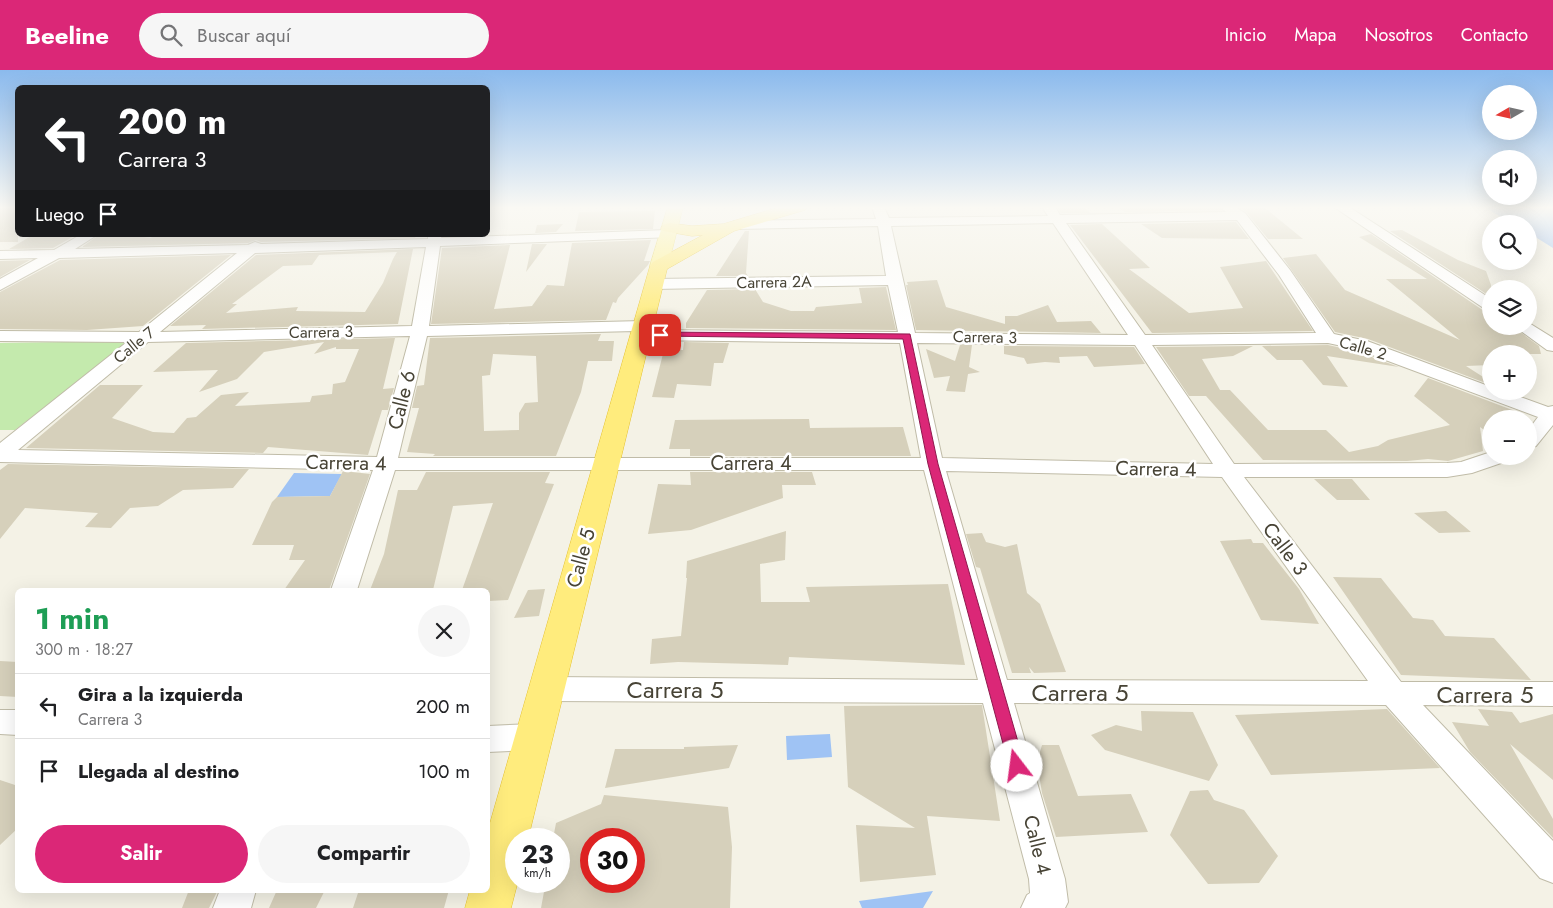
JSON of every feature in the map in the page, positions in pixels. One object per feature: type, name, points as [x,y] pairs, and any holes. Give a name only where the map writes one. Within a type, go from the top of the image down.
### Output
[{"type":"highway","points":[[657,275],[702,246]]},
{"type":"highway","name":"Calle 5","points":[[488,908],[657,275]]},
{"type":"main road","name":"Calle 5","points":[[657,275],[664,246]]},
{"type":"street","points":[[0,286],[69,246]]},
{"type":"street","name":"Calle 7","points":[[0,455],[255,246]]},
{"type":"street","points":[[0,255],[52,255],[300,246]]},
{"type":"street","name":"Calle 6","points":[[345,588],[386,464],[420,330],[434,246]]},
{"type":"street","name":"Calle 4","points":[[887,246],[933,464],[997,691],[1047,879],[1045,905]]},
{"type":"street","name":"Calle 3","points":[[1075,246],[1228,471],[1393,693],[1553,866]]},
{"type":"street","name":"Calle 2","points":[[1265,246],[1285,272],[1328,338],[1361,345],[1552,414]]},
{"type":"street","points":[[1400,246],[1482,300]]},
{"type":"street","name":"Carrera 2A","points":[[657,275],[894,280]]},
{"type":"street","name":"Carrera 3","points":[[0,336],[144,337],[420,330],[642,330],[1140,340],[1328,338]]},
{"type":"street","points":[[1536,335],[1553,346]]},
{"type":"street","points":[[1537,432],[1552,414]]},
{"type":"street","name":"Carrera 4","points":[[0,455],[386,464],[933,464],[1228,471],[1447,470],[1464,468],[1482,462]]},
{"type":"street","name":"Carrera 5","points":[[547,689],[1553,694]]},
{"type":"street","points":[[0,722],[15,723]]},
{"type":"street","points":[[490,739],[534,736]]},
{"type":"street","points":[[232,908],[237,893]]},
{"type":"green space","points":[[129,341],[15,430],[0,430],[0,343]]},
{"type":"water","points":[[294,473],[342,474],[330,496],[277,497]]},
{"type":"water","points":[[830,734],[832,757],[787,760],[786,736]]},
{"type":"water","points":[[933,891],[923,908],[862,908],[859,901]]},
{"type":"building","points":[[14,246],[56,246],[53,248],[9,249]]},
{"type":"building","points":[[83,246],[119,246],[82,247]]},
{"type":"building","points":[[510,246],[494,309],[532,306],[547,285],[564,286],[571,246],[649,246],[644,261],[650,261],[648,265],[618,298],[616,303],[613,302],[606,320],[431,324],[442,248]]},
{"type":"building","points":[[532,246],[545,246],[526,272]]},
{"type":"building","points":[[735,246],[748,246],[746,273],[748,276],[716,276]]},
{"type":"building","points":[[1086,246],[1126,246],[1150,268],[1129,269],[1189,313],[1243,308],[1220,267],[1266,261],[1313,331],[1152,333]]},
{"type":"building","points":[[1374,246],[1389,246],[1482,310],[1482,335],[1524,335],[1539,346],[1541,354],[1537,354],[1537,345],[1482,345],[1482,365],[1466,366],[1482,376],[1482,382],[1368,339],[1335,332],[1283,258],[1316,254],[1345,290],[1460,340],[1386,279],[1427,279]]},
{"type":"building","points":[[1413,246],[1432,246],[1458,260],[1486,271],[1489,280],[1482,280],[1482,291]]},
{"type":"building","points":[[413,249],[398,324],[202,329],[206,325],[170,326],[256,255]],"holes":[[[397,252],[383,283],[365,312],[296,311],[298,307],[226,313],[237,304],[232,304],[283,266],[312,265],[319,255]]]},
{"type":"building","points":[[231,255],[143,326],[87,330],[0,329],[0,292],[60,260]]},
{"type":"building","points":[[30,260],[0,277],[0,261]]},
{"type":"building","points":[[937,280],[946,307],[1005,324],[1005,316],[1017,316],[1048,305],[1057,322],[1091,321],[1101,333],[916,330],[906,285],[908,285],[907,282]]},
{"type":"building","points":[[886,287],[896,330],[686,328],[686,323],[707,290],[755,289],[763,302],[791,311],[814,311],[816,307],[862,303],[859,288]]},
{"type":"building","points":[[601,334],[598,341],[614,341],[612,361],[588,361],[581,392],[556,456],[433,456],[435,454],[407,452],[419,408],[412,408],[417,386],[424,385],[430,338]],"holes":[[[493,354],[536,356],[538,402],[525,403],[519,413],[519,430],[484,431],[482,376],[490,375]]]},
{"type":"building","points":[[395,338],[383,389],[394,388],[388,410],[382,410],[368,455],[268,447],[263,453],[26,448],[100,385],[143,385],[112,418],[153,432],[174,433],[187,418],[196,417],[221,395],[249,392],[235,406],[310,402],[312,396],[332,394],[333,384],[345,382],[359,349],[336,349],[336,347],[314,354],[324,342],[264,352],[237,379],[199,392],[218,370],[153,372],[186,343]]},
{"type":"building","points":[[684,342],[729,343],[723,363],[714,363],[711,386],[677,384],[674,398],[652,397],[664,350],[683,350]]},
{"type":"building","points":[[960,345],[972,345],[969,367],[980,372],[968,374],[965,392],[946,391],[950,376],[934,378],[926,349],[955,361]]},
{"type":"building","points":[[1328,345],[1355,351],[1399,367],[1327,356],[1348,387],[1323,385],[1302,360],[1277,360],[1262,346]]},
{"type":"building","points":[[1004,346],[1134,347],[1145,364],[1094,367],[1087,356],[1059,357],[1060,363],[1027,364],[1024,358],[1004,354]]},
{"type":"building","points":[[1253,346],[1233,356],[1202,359],[1220,390],[1230,390],[1268,430],[1326,430],[1349,452],[1378,446],[1388,440],[1450,425],[1414,396],[1428,378],[1512,410],[1482,410],[1482,428],[1480,427],[1482,451],[1448,461],[1428,459],[1407,461],[1263,460],[1206,396],[1189,396],[1156,347]]},
{"type":"building","points":[[809,419],[810,428],[903,427],[911,456],[690,456],[690,449],[669,449],[675,420]]},
{"type":"building","points":[[8,464],[249,469],[233,488],[183,490],[158,506],[130,508],[111,528],[85,527],[98,513],[25,508],[0,539],[0,470]]},
{"type":"building","points":[[343,471],[370,474],[330,588],[285,588],[305,560],[289,560],[294,545],[252,545],[272,502],[277,497],[330,496]]},
{"type":"building","points":[[426,472],[550,472],[545,483],[554,484],[508,600],[490,601],[490,588],[463,588],[493,503],[453,506],[433,588],[371,588],[384,554],[398,490],[417,490]]},
{"type":"building","points":[[690,472],[812,472],[816,485],[782,485],[783,498],[691,530],[648,534],[658,484],[691,485]]},
{"type":"building","points":[[1314,479],[1352,479],[1370,500],[1337,500]]},
{"type":"building","points":[[1446,511],[1471,532],[1439,533],[1414,513]]},
{"type":"building","points":[[786,531],[785,560],[760,564],[761,602],[810,602],[806,587],[948,584],[965,665],[789,657],[788,665],[678,662],[650,664],[652,639],[681,636],[687,561]]},
{"type":"building","points":[[982,533],[986,542],[1005,547],[1017,544],[1027,593],[1040,604],[1066,672],[1034,673],[1029,667],[1031,673],[1012,673],[980,568],[976,567],[966,534]]},
{"type":"building","points":[[1251,539],[1253,543],[1263,543],[1299,589],[1319,624],[1261,620],[1220,541]]},
{"type":"building","points":[[1333,577],[1381,578],[1413,618],[1433,620],[1445,636],[1494,638],[1531,680],[1401,675]]},
{"type":"building","points":[[545,589],[539,616],[514,618],[528,590]]},
{"type":"building","points":[[0,661],[15,662],[15,697],[0,696]]},
{"type":"building","points":[[982,705],[1000,821],[927,816],[936,875],[860,882],[856,825],[915,828],[848,787],[844,706]]},
{"type":"building","points":[[1387,709],[1440,768],[1271,775],[1235,715]]},
{"type":"building","points":[[1478,709],[1512,712],[1520,723],[1553,714],[1553,780],[1510,744],[1553,819],[1553,838],[1470,752],[1452,722],[1489,726]]},
{"type":"building","points":[[1141,711],[1193,712],[1218,765],[1209,781],[1105,750],[1091,735],[1116,725],[1142,731]]},
{"type":"building","points":[[738,745],[729,768],[605,788],[615,749],[684,749],[684,747]]},
{"type":"building","points":[[1042,745],[1059,745],[1078,796],[1131,794],[1148,832],[1056,837],[1042,793],[1037,762]]},
{"type":"building","points":[[0,780],[15,785],[15,831],[0,845]]},
{"type":"building","points":[[1208,790],[1214,800],[1244,810],[1278,856],[1259,883],[1208,884],[1170,835],[1190,791]]},
{"type":"building","points":[[604,795],[728,807],[732,847],[730,908],[541,908],[544,893],[570,893],[570,828],[555,828],[556,823],[601,804]]},
{"type":"building","points":[[188,893],[216,893],[209,908],[182,908]]},
{"type":"building","points":[[276,893],[324,893],[316,908],[269,908]]},
{"type":"building","points":[[358,893],[448,893],[444,908],[353,908]]},
{"type":"route","points":[[660,335],[907,336],[933,464],[1017,766]]}]
